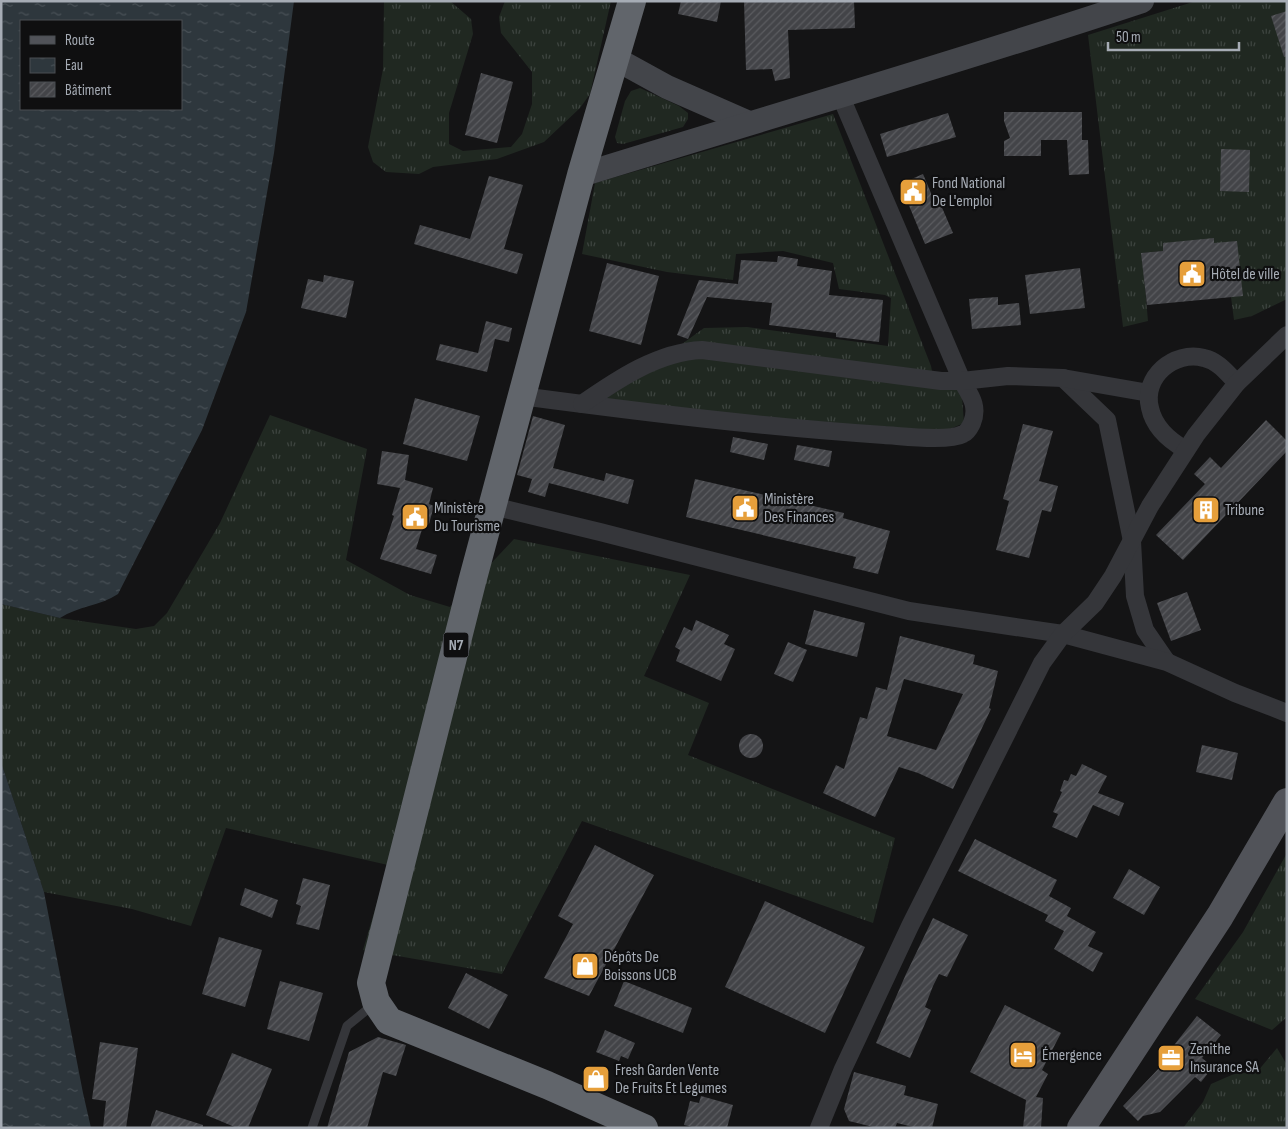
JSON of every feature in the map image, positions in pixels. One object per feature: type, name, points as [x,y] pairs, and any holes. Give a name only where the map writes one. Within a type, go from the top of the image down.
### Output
[{"type":"highway","name":"N7","points":[[632,1],[581,175],[492,506],[371,983],[376,1002],[389,1021],[644,1128]]},
{"type":"main road","points":[[1081,1128],[1220,916],[1287,802]]},
{"type":"street","points":[[581,175],[749,123],[841,97],[1142,1]]},
{"type":"street","points":[[616,59],[667,87],[749,123]]},
{"type":"street","points":[[522,396],[822,431],[934,438],[958,436],[968,430],[975,416],[974,401],[962,381],[841,97]]},
{"type":"street","points":[[819,1128],[843,1069],[910,926],[1042,663],[1064,634],[1095,603],[1113,576],[1150,506],[1196,435],[1237,383],[1287,335]]},
{"type":"street","points":[[582,404],[616,380],[658,360],[689,350],[702,350],[941,381],[962,381],[1008,376],[1063,378],[1149,393]]},
{"type":"street","points":[[1186,450],[1172,442],[1154,420],[1149,407],[1149,393],[1154,379],[1163,367],[1175,359],[1189,356],[1204,358],[1217,364],[1237,383]]},
{"type":"street","points":[[1063,378],[1107,420],[1132,541],[1135,596],[1145,630],[1167,662]]},
{"type":"street","points":[[492,506],[619,536],[909,611],[1064,634],[1167,662],[1235,693],[1287,713]]},
{"type":"lane","points":[[312,1128],[347,1026],[376,1002]]},
{"type":"green space","points":[[384,1],[450,1],[471,19],[473,34],[449,113],[449,144],[463,151],[511,147],[522,134],[532,104],[532,72],[501,33],[499,17],[505,1],[611,1],[590,94],[580,108],[544,142],[497,159],[433,167],[419,174],[386,172],[373,162],[368,147],[383,69]]},
{"type":"green space","points":[[1196,1],[1287,1],[1287,299],[1252,316],[1234,320],[1231,297],[1214,243],[1163,243],[1163,251],[1142,253],[1148,321],[1123,327],[1088,35]]},
{"type":"green space","points":[[640,88],[679,106],[688,113],[688,119],[683,127],[623,144],[617,143],[615,137],[625,101],[631,91]]},
{"type":"green space","points":[[833,114],[931,366],[934,381],[961,383],[964,423],[936,435],[582,402],[675,349],[704,328],[747,327],[888,346],[891,298],[885,295],[839,289],[833,263],[783,251],[736,254],[733,280],[667,272],[582,254],[595,183]]},
{"type":"green space","points":[[270,415],[367,449],[346,560],[410,595],[450,607],[514,539],[690,575],[644,676],[709,703],[688,755],[895,838],[873,923],[582,821],[502,974],[363,950],[388,865],[226,828],[191,926],[132,909],[44,892],[1,762],[1,604],[60,618],[136,629],[154,626],[167,613],[220,523]]},
{"type":"green space","points":[[1287,853],[1287,1017],[1272,1030],[1195,999],[1243,932]]},
{"type":"green space","points":[[1277,1048],[1287,1065],[1287,1128],[1183,1128],[1203,1102],[1211,1084],[1234,1074],[1257,1072]]},
{"type":"water","points":[[1,1],[294,1],[274,153],[246,312],[202,430],[118,594],[60,618],[1,604]]},
{"type":"water","points":[[1,762],[44,892],[91,1128],[1,1128]]},
{"type":"building","points":[[681,1],[721,1],[717,22],[678,14]]},
{"type":"building","points":[[744,1],[854,1],[855,28],[788,30],[790,78],[775,81],[772,69],[746,70]]},
{"type":"building","points":[[1287,11],[1287,56],[1284,57],[1271,16]]},
{"type":"building","points":[[481,73],[513,82],[497,143],[465,135]]},
{"type":"building","points":[[1004,112],[1082,112],[1082,140],[1088,140],[1089,174],[1069,175],[1067,140],[1041,140],[1041,156],[1004,156],[1004,141],[1010,138],[1004,121]]},
{"type":"building","points":[[948,113],[956,137],[887,157],[880,134]]},
{"type":"building","points":[[1221,149],[1250,150],[1249,192],[1220,191]]},
{"type":"building","points":[[923,174],[936,205],[940,203],[953,233],[925,244],[900,184]]},
{"type":"building","points":[[489,176],[523,185],[504,249],[523,254],[517,274],[414,244],[420,225],[470,239]]},
{"type":"building","name":"Hôtel de ville","points":[[1214,238],[1214,243],[1237,241],[1243,296],[1147,305],[1141,253],[1163,251],[1163,243]]},
{"type":"building","points":[[778,256],[798,259],[797,266],[832,271],[829,295],[883,300],[879,342],[836,337],[836,333],[769,325],[772,303],[707,297],[688,339],[677,335],[699,280],[738,284],[741,260],[777,262]]},
{"type":"building","points":[[607,263],[659,276],[641,345],[589,331]]},
{"type":"building","points":[[1080,268],[1085,308],[1030,314],[1025,275]]},
{"type":"building","points":[[324,275],[354,281],[346,318],[301,308],[308,279],[323,282]]},
{"type":"building","points":[[998,297],[998,305],[1019,303],[1021,325],[972,329],[969,299]]},
{"type":"building","points":[[486,321],[512,328],[509,342],[495,339],[487,372],[436,360],[440,344],[478,353]]},
{"type":"building","points":[[415,398],[480,416],[467,461],[403,444]]},
{"type":"building","points":[[533,416],[565,425],[553,468],[604,481],[606,473],[634,480],[628,504],[549,483],[545,497],[528,492],[532,479],[517,475]]},
{"type":"building","name":"Tribune","points":[[1266,420],[1287,441],[1287,451],[1183,560],[1156,535],[1205,484],[1194,474],[1210,457],[1221,468]]},
{"type":"building","points":[[1023,424],[1053,431],[1039,481],[1058,486],[1051,512],[1042,510],[1029,558],[996,550],[1009,501],[1003,499]]},
{"type":"building","points":[[733,437],[768,444],[764,460],[730,452]]},
{"type":"building","points":[[797,445],[832,451],[829,467],[794,460]]},
{"type":"building","points":[[382,451],[409,455],[405,480],[433,488],[429,504],[434,506],[429,524],[424,523],[416,549],[437,555],[431,574],[380,559],[394,516],[392,515],[400,488],[377,484]]},
{"type":"building","points":[[695,479],[844,513],[843,518],[890,531],[878,574],[853,568],[856,557],[686,517]]},
{"type":"building","points":[[1187,592],[1201,630],[1171,641],[1157,603]]},
{"type":"building","points":[[814,610],[865,623],[857,657],[805,644]]},
{"type":"building","points":[[696,620],[729,635],[724,644],[735,649],[721,681],[676,661],[680,650],[675,647],[684,627],[692,631]]},
{"type":"building","points":[[900,636],[975,655],[973,664],[998,671],[989,708],[991,709],[953,789],[918,773],[899,767],[875,817],[823,793],[836,765],[844,769],[860,717],[867,719],[876,687],[887,690]],"holes":[[[904,679],[963,694],[936,750],[887,736]]]},
{"type":"building","points":[[788,642],[807,650],[793,682],[774,674]]},
{"type":"building","points":[[751,734],[760,737],[763,746],[760,755],[751,758],[742,755],[739,746],[742,737]]},
{"type":"building","points":[[1202,745],[1238,753],[1232,780],[1196,772]]},
{"type":"building","points":[[1082,764],[1107,776],[1098,793],[1124,803],[1119,816],[1093,805],[1077,838],[1052,827],[1058,814],[1053,812],[1062,792],[1060,791],[1064,780],[1068,781],[1071,774],[1076,776]]},
{"type":"building","points":[[975,839],[1057,880],[1049,896],[1071,908],[1067,916],[1096,932],[1088,946],[1103,953],[1093,972],[1054,949],[1064,931],[1045,921],[1048,915],[958,871]]},
{"type":"building","points":[[595,845],[654,875],[589,996],[544,978],[573,924],[558,916]]},
{"type":"building","points":[[1129,869],[1160,887],[1144,915],[1113,898]]},
{"type":"building","points":[[303,878],[330,885],[319,930],[296,924],[301,906],[296,904]]},
{"type":"building","points":[[245,888],[278,900],[272,918],[240,905]]},
{"type":"building","points":[[765,901],[865,947],[825,1033],[725,987]]},
{"type":"building","points":[[933,918],[968,935],[947,977],[939,974],[933,986],[925,1007],[931,1010],[910,1058],[876,1043]]},
{"type":"building","points":[[219,937],[262,950],[245,1007],[202,994]]},
{"type":"building","points":[[466,973],[508,995],[489,1029],[448,1008]]},
{"type":"building","points":[[280,981],[323,993],[309,1041],[267,1029]]},
{"type":"building","points":[[624,981],[692,1008],[683,1033],[614,1006]]},
{"type":"building","points":[[1005,1005],[1061,1033],[1042,1070],[1048,1074],[1036,1097],[1043,1098],[1041,1128],[1023,1128],[1026,1100],[970,1072]]},
{"type":"building","points":[[1197,1016],[1221,1035],[1202,1058],[1213,1067],[1201,1082],[1195,1077],[1160,1112],[1143,1116],[1138,1121],[1123,1106],[1162,1065],[1160,1063]]},
{"type":"building","points":[[605,1030],[635,1043],[628,1059],[621,1056],[619,1061],[596,1052]]},
{"type":"building","points":[[378,1037],[406,1045],[396,1076],[383,1072],[367,1128],[327,1128],[349,1052]]},
{"type":"building","points":[[100,1042],[138,1048],[126,1128],[103,1128],[106,1101],[92,1099]]},
{"type":"building","points":[[232,1053],[272,1069],[248,1128],[237,1128],[206,1115]]},
{"type":"building","points":[[854,1072],[906,1086],[904,1095],[938,1104],[932,1128],[917,1128],[897,1123],[895,1128],[877,1128],[849,1121],[844,1109]]},
{"type":"building","points":[[701,1096],[733,1105],[727,1128],[696,1128],[684,1125],[690,1101],[699,1103]]},
{"type":"building","points":[[156,1110],[203,1125],[203,1128],[150,1128]]},
{"type":"place","name":"Fond National De L'emploi","points":[[913,192]]},
{"type":"place","name":"Hôtel de ville","points":[[1192,274]]},
{"type":"place","name":"Ministère Des Finances","points":[[745,508]]},
{"type":"place","name":"Tribune","points":[[1206,510]]},
{"type":"place","name":"Ministère Du Tourisme","points":[[415,517]]},
{"type":"place","name":"Dépôts De Boissons UCB","points":[[585,966]]},
{"type":"place","name":"Émergence","points":[[1023,1055]]},
{"type":"place","name":"Zenithe Insurance SA","points":[[1171,1058]]},
{"type":"place","name":"Fresh Garden Vente De Fruits Et Legumes","points":[[596,1079]]}]
